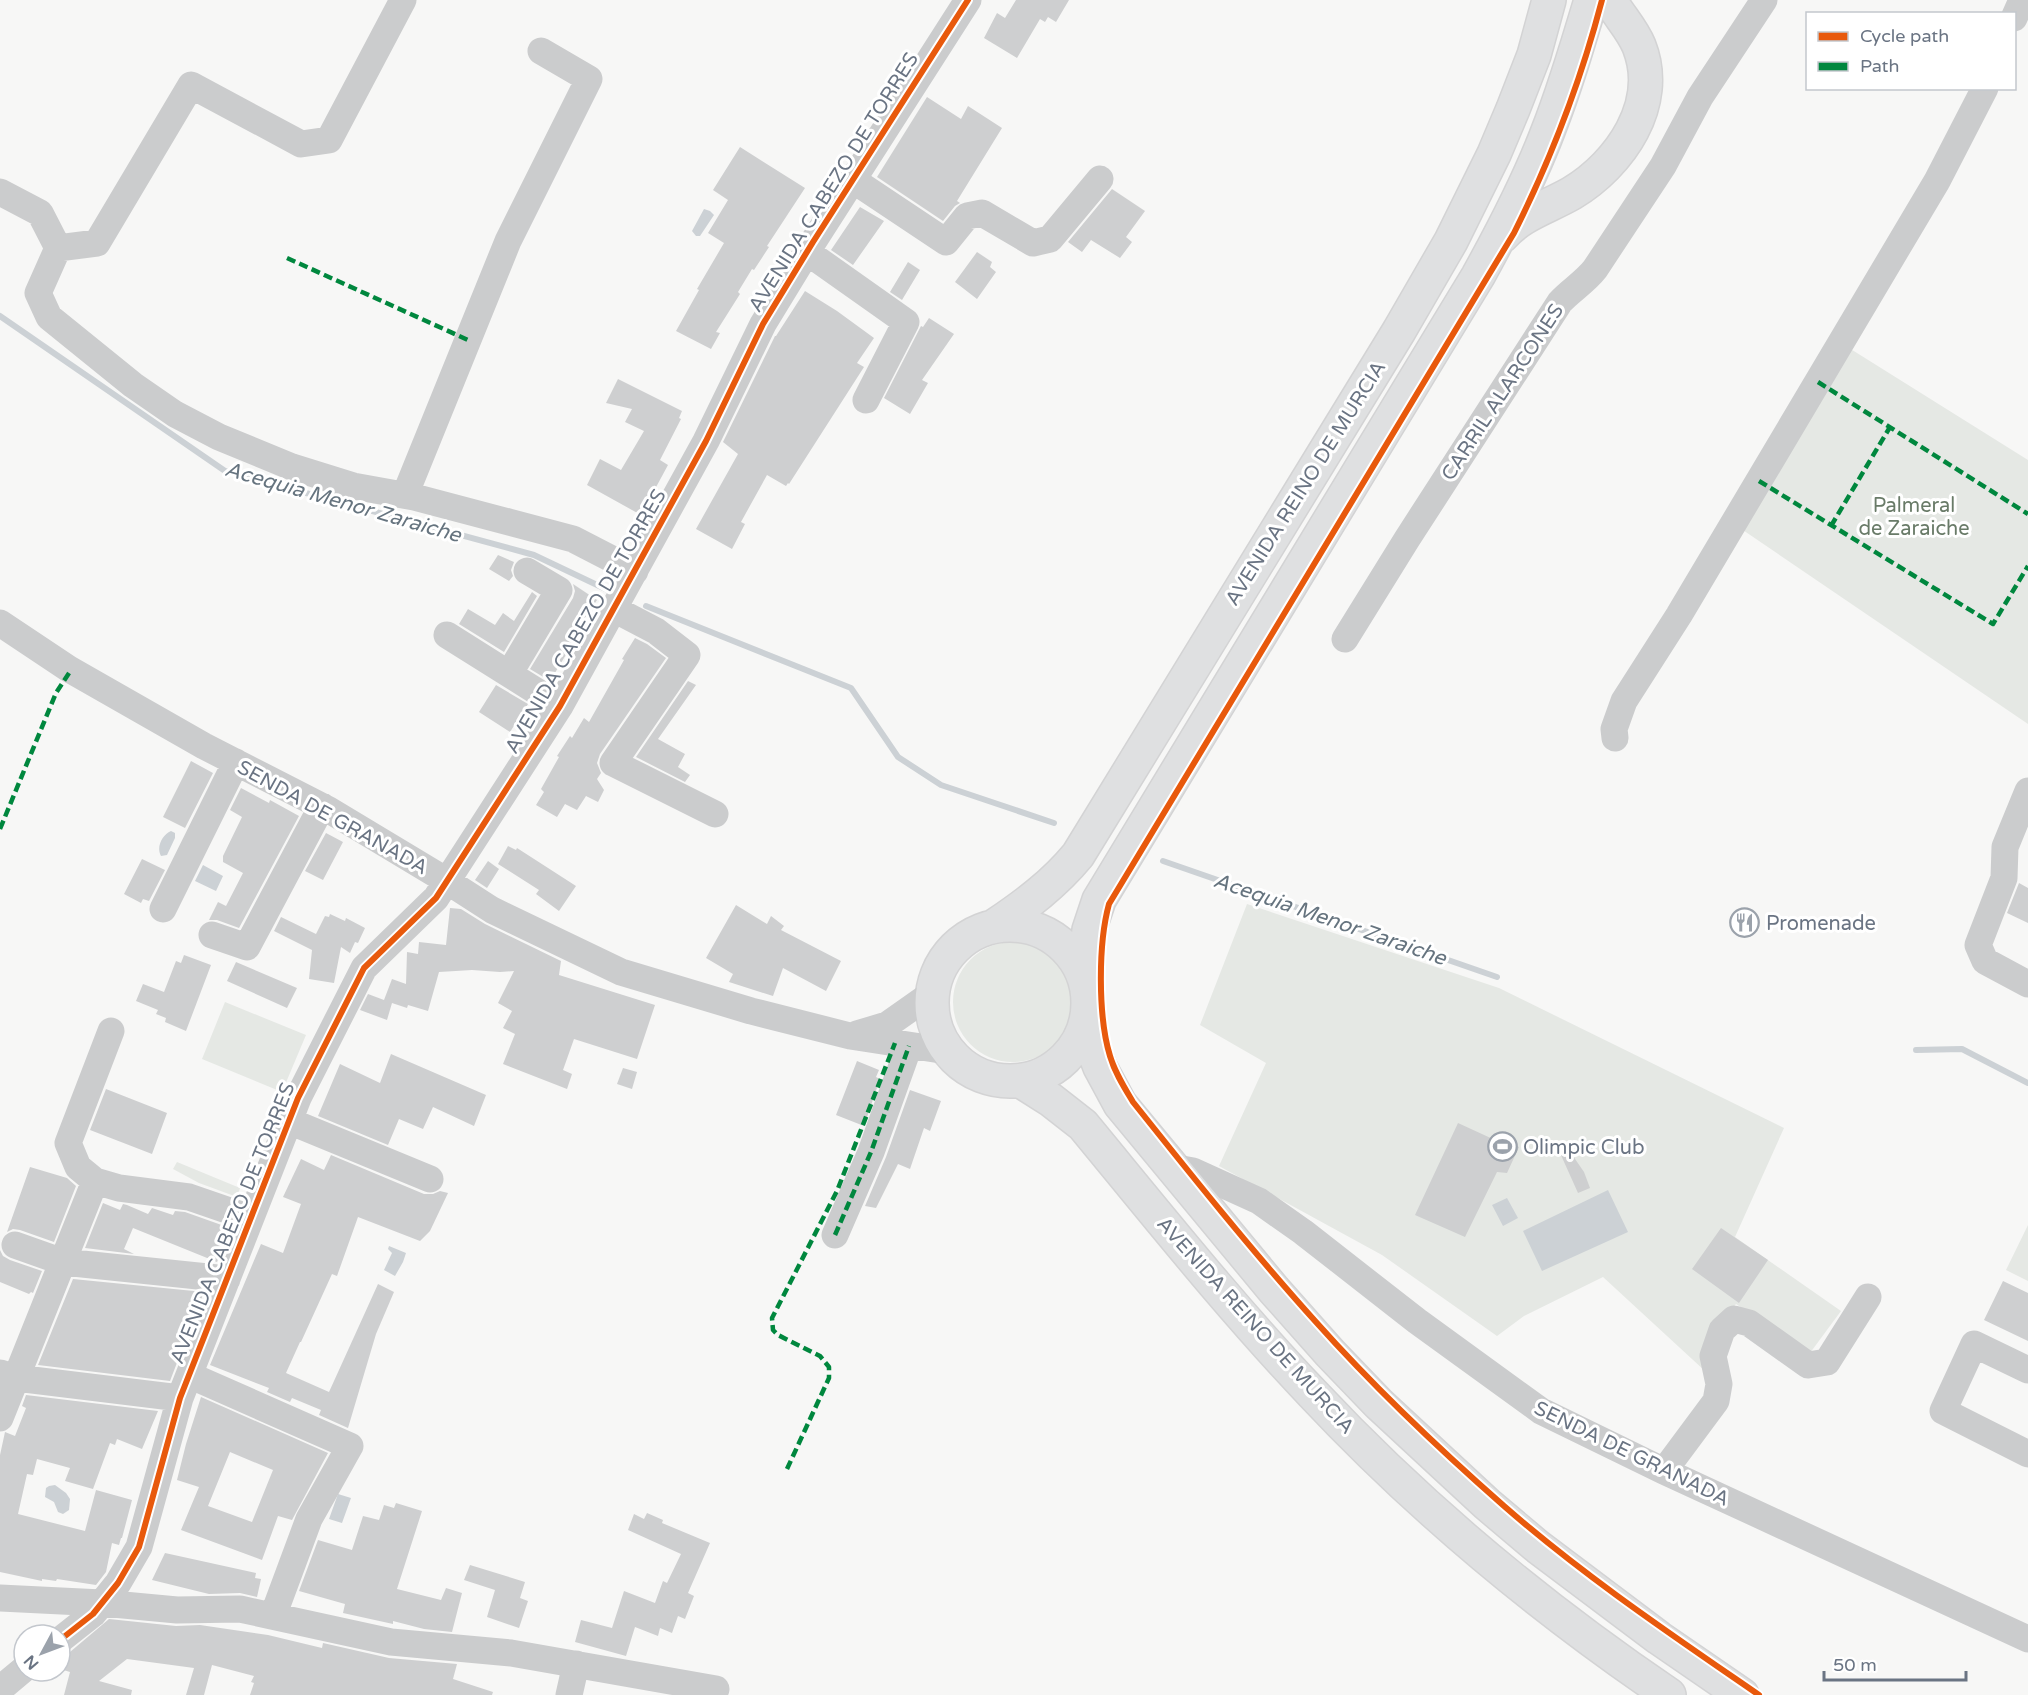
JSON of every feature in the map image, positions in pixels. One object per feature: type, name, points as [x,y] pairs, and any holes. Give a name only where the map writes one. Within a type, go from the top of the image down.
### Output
[{"type":"main road","name":"AVENIDA REINO DE MURCIA","points":[[1084,975],[1089,930],[1099,900],[1478,276],[1515,207],[1548,133],[1565,87],[1591,0]]},
{"type":"main road","points":[[1495,244],[1519,220],[1554,204],[1597,176],[1610,163],[1632,132],[1640,115],[1644,95],[1645,78],[1640,48],[1633,33],[1611,7]]},
{"type":"main road","name":"AVENIDA REINO DE MURCIA","points":[[996,925],[1061,876],[1077,855],[1399,331],[1451,242],[1494,154],[1549,8]]},
{"type":"main road","points":[[996,925],[1023,925],[1049,934],[1070,952],[1084,975],[1089,1001],[1085,1028],[1071,1054],[1048,1072],[1021,1081],[993,1080],[968,1070],[947,1051],[934,1024],[932,994],[941,964],[959,942],[984,928],[996,925]]},
{"type":"main road","name":"AVENIDA REINO DE MURCIA","points":[[1085,1028],[1100,1067],[1120,1104],[1274,1290],[1330,1353],[1426,1449],[1547,1554],[1659,1638],[1742,1695]]},
{"type":"main road","name":"AVENIDA REINO DE MURCIA","points":[[1021,1081],[1051,1100],[1083,1125],[1305,1386],[1435,1513],[1560,1615],[1669,1695]]},
{"type":"street","points":[[58,248],[97,243],[191,84],[301,144],[329,140],[403,0]]},
{"type":"street","name":"AVENIDA CABEZO DE TORRES","points":[[72,1631],[93,1614],[102,1603],[118,1583],[139,1547],[184,1386],[298,1098],[364,968],[430,904],[560,706],[706,441],[763,324],[968,0]]},
{"type":"street","name":"CARRIL ALARCONES","points":[[1345,639],[1560,302],[1595,269],[1663,166],[1700,97],[1764,0]]},
{"type":"street","points":[[405,495],[508,241],[589,79],[541,51]]},
{"type":"street","points":[[1615,738],[1614,729],[1624,701],[1685,605],[1932,190],[1984,90]]},
{"type":"street","points":[[853,180],[946,242],[967,216],[982,213],[1033,243],[1050,239],[1100,179]]},
{"type":"street","points":[[0,192],[40,213],[58,248]]},
{"type":"street","points":[[58,248],[38,293],[49,318],[133,385],[175,414],[219,437],[292,467],[353,486],[405,495],[573,539],[635,571]]},
{"type":"street","points":[[807,252],[906,322],[866,400]]},
{"type":"street","points":[[509,674],[559,590],[527,571]]},
{"type":"street","points":[[614,609],[656,631],[687,655],[613,763],[715,814]]},
{"type":"street","name":"SENDA DE GRANADA","points":[[0,623],[69,669],[204,746],[322,806],[492,910],[621,972],[751,1011],[850,1036],[947,1051]]},
{"type":"street","points":[[447,635],[560,706]]},
{"type":"street","points":[[163,909],[236,762]]},
{"type":"street","points":[[2028,791],[2005,847],[2004,878],[1978,945],[1985,961],[2028,984]]},
{"type":"street","points":[[212,935],[247,947],[322,806]]},
{"type":"street","points":[[850,1036],[887,1025],[932,994]]},
{"type":"street","points":[[111,1031],[68,1143],[78,1167],[95,1181],[119,1188],[189,1197],[250,1218]]},
{"type":"street","points":[[835,1235],[871,1152],[909,1046]]},
{"type":"street","points":[[289,1121],[430,1179]]},
{"type":"street","name":"SENDA DE GRANADA","points":[[1171,1167],[1193,1171],[1259,1201],[1303,1232],[1417,1321],[1541,1411],[1664,1471],[2028,1639]]},
{"type":"street","points":[[0,1418],[8,1376],[63,1262],[95,1181]]},
{"type":"street","points":[[15,1245],[63,1262],[226,1279]]},
{"type":"street","points":[[1664,1471],[1716,1401],[1719,1384],[1713,1356],[1722,1330],[1728,1324],[1734,1319],[1749,1323],[1808,1365],[1827,1362],[1868,1297]]},
{"type":"street","points":[[2028,1370],[1974,1344],[1943,1411],[2028,1454]]},
{"type":"street","points":[[8,1376],[184,1386],[350,1446],[309,1519],[273,1616]]},
{"type":"street","points":[[0,1598],[102,1603],[177,1610],[240,1609],[391,1642],[512,1653],[716,1689]]},
{"type":"street","points":[[569,1695],[576,1664]]},
{"type":"street","points":[[0,1689],[12,1679]]},
{"type":"green space","name":"Palmeral de Zaraiche","points":[[1841,343],[2028,460],[2028,724],[1734,524]]},
{"type":"green space","name":"Olimpic Club","points":[[1247,904],[1499,988],[1784,1128],[1735,1237],[1841,1311],[1810,1353],[1736,1304],[1706,1344],[1705,1371],[1603,1277],[1524,1316],[1497,1336],[1382,1255],[1219,1166],[1266,1063],[1200,1025]]},
{"type":"green space","points":[[1013,942],[1036,946],[1056,959],[1069,979],[1073,1002],[1069,1025],[1056,1045],[1036,1058],[1013,1062],[990,1058],[970,1045],[957,1025],[953,1002],[957,979],[970,959],[990,946]]},
{"type":"green space","points":[[225,1002],[306,1035],[282,1092],[202,1059]]},
{"type":"green space","points":[[177,1162],[240,1188],[237,1197],[199,1183],[173,1169]]},
{"type":"green space","points":[[2028,1225],[2028,1281],[2006,1270]]},
{"type":"shaded area","points":[[704,209],[714,215],[700,236],[696,236],[692,231]]},
{"type":"shaded area","points":[[171,831],[175,833],[175,838],[167,855],[161,856],[159,849],[161,842]]},
{"type":"shaded area","points":[[203,865],[223,876],[216,891],[195,881]]},
{"type":"shaded area","points":[[1608,1190],[1628,1232],[1542,1271],[1523,1231]]},
{"type":"shaded area","points":[[1507,1198],[1518,1218],[1503,1226],[1492,1205]]},
{"type":"shaded area","points":[[389,1246],[406,1253],[395,1276],[384,1270],[392,1253],[388,1249]]},
{"type":"shaded area","points":[[55,1485],[70,1499],[69,1510],[63,1514],[58,1512],[54,1502],[45,1497],[46,1488]]},
{"type":"shaded area","points":[[338,1494],[351,1498],[342,1523],[329,1519]]},
{"type":"building","points":[[1016,0],[1069,0],[1056,22],[1048,17],[1045,22],[1040,19],[1017,58],[984,38],[997,13],[1005,18]]},
{"type":"building","points":[[927,97],[961,119],[968,106],[1002,128],[957,201],[960,203],[943,221],[877,177]]},
{"type":"building","points":[[740,147],[805,188],[738,292],[740,294],[716,332],[720,333],[711,349],[676,331],[724,243],[708,233],[728,200],[713,190]]},
{"type":"building","points":[[1112,189],[1145,211],[1126,237],[1132,242],[1120,258],[1091,240],[1082,252],[1068,242]]},
{"type":"building","points":[[860,207],[884,221],[853,265],[831,250]]},
{"type":"building","points":[[977,252],[992,262],[990,267],[996,272],[977,299],[955,282]]},
{"type":"building","points":[[908,262],[920,270],[902,300],[890,292]]},
{"type":"building","points":[[805,291],[874,338],[857,363],[864,367],[789,484],[786,486],[767,475],[741,522],[745,524],[732,549],[696,529],[738,454],[723,442],[775,336]]},
{"type":"building","points":[[929,318],[954,334],[922,380],[928,383],[910,414],[884,398],[921,326],[923,327]]},
{"type":"building","points":[[618,379],[682,411],[679,418],[681,419],[660,460],[668,465],[641,515],[587,485],[600,459],[621,470],[644,431],[625,422],[632,409],[606,403]]},
{"type":"building","points":[[498,555],[514,562],[511,570],[513,576],[509,581],[489,569]]},
{"type":"building","points":[[573,584],[597,600],[578,628],[581,630],[550,681],[530,669],[573,598],[575,591]]},
{"type":"building","points":[[532,592],[537,596],[504,652],[459,624],[468,609],[495,625],[503,613],[514,621]]},
{"type":"building","points":[[635,638],[666,658],[600,754],[597,763],[601,773],[597,779],[604,790],[598,802],[586,796],[577,810],[565,804],[557,817],[536,805],[544,792],[541,789],[559,757],[557,756],[570,736],[572,738],[584,718],[589,722]]},
{"type":"building","points":[[688,681],[696,685],[658,739],[685,754],[678,767],[690,775],[685,782],[636,757]]},
{"type":"building","points":[[496,685],[528,704],[510,732],[479,712]]},
{"type":"building","points":[[191,761],[213,773],[185,828],[163,817]]},
{"type":"building","points":[[241,788],[269,803],[270,800],[299,816],[239,928],[217,920],[209,920],[218,902],[226,906],[243,873],[223,862],[223,856],[242,817],[230,810]]},
{"type":"building","points":[[326,833],[343,842],[323,880],[305,871]]},
{"type":"building","points":[[508,846],[516,850],[517,848],[576,886],[559,911],[536,894],[539,890],[498,864]]},
{"type":"building","points":[[142,859],[165,870],[149,901],[143,899],[141,903],[124,894]]},
{"type":"building","points":[[488,861],[499,869],[487,888],[475,880]]},
{"type":"building","points":[[2019,883],[2028,888],[2028,923],[2007,913]]},
{"type":"building","points":[[736,905],[767,924],[771,916],[784,926],[781,930],[841,961],[826,991],[783,968],[773,996],[729,982],[733,974],[706,958]]},
{"type":"building","points":[[450,908],[461,909],[485,924],[561,961],[559,975],[655,1005],[637,1059],[574,1039],[563,1070],[572,1074],[567,1089],[503,1064],[515,1034],[503,1028],[512,1011],[498,1003],[514,971],[439,972],[428,1011],[392,1003],[387,1020],[360,1010],[368,994],[384,1000],[392,979],[406,984],[407,952],[418,954],[419,942],[446,945]]},
{"type":"building","points":[[330,914],[345,921],[346,918],[365,928],[350,953],[341,947],[334,983],[309,979],[312,950],[274,931],[281,917],[316,934],[325,916],[329,917]]},
{"type":"building","points":[[184,955],[211,965],[186,1031],[165,1022],[166,1018],[156,1014],[158,1010],[136,1001],[143,984],[164,992],[176,961],[181,963]]},
{"type":"building","points":[[236,962],[297,988],[287,1008],[227,981]]},
{"type":"building","points":[[391,1054],[486,1095],[474,1126],[433,1107],[423,1129],[399,1119],[388,1145],[318,1116],[340,1064],[380,1083]]},
{"type":"building","points":[[857,1061],[879,1070],[876,1077],[880,1079],[864,1126],[836,1115]]},
{"type":"building","points":[[623,1068],[637,1072],[632,1089],[617,1084]]},
{"type":"building","points":[[106,1089],[167,1113],[152,1154],[90,1130]]},
{"type":"building","points":[[910,1090],[941,1101],[930,1131],[924,1128],[910,1169],[898,1164],[876,1208],[865,1206],[886,1157]]},
{"type":"building","points":[[1458,1123],[1495,1140],[1497,1136],[1519,1147],[1507,1173],[1497,1172],[1465,1237],[1415,1215]]},
{"type":"building","points":[[1562,1140],[1584,1172],[1590,1188],[1578,1193],[1556,1144]]},
{"type":"building","points":[[331,1155],[424,1194],[440,1191],[448,1193],[430,1231],[420,1241],[358,1217],[337,1276],[332,1274],[286,1373],[329,1392],[378,1284],[394,1292],[376,1334],[348,1428],[319,1415],[321,1410],[292,1398],[290,1402],[267,1392],[269,1388],[210,1365],[261,1244],[283,1253],[301,1204],[283,1197],[301,1159],[324,1170]]},
{"type":"building","points":[[30,1167],[67,1178],[76,1186],[54,1242],[20,1230],[13,1229],[7,1232]]},
{"type":"building","points":[[103,1203],[120,1210],[123,1204],[148,1214],[152,1208],[173,1215],[175,1211],[185,1212],[230,1228],[217,1262],[133,1228],[124,1249],[134,1254],[85,1248]]},
{"type":"building","points":[[1721,1228],[1768,1260],[1739,1303],[1692,1269]]},
{"type":"building","points":[[0,1250],[3,1256],[10,1260],[42,1271],[33,1293],[29,1294],[0,1282]]},
{"type":"building","points":[[73,1279],[204,1292],[170,1381],[38,1365]]},
{"type":"building","points":[[2003,1281],[2028,1293],[2028,1341],[1984,1320]]},
{"type":"building","points":[[26,1395],[158,1411],[142,1449],[117,1439],[115,1445],[110,1443],[93,1489],[65,1481],[70,1468],[37,1459],[33,1475],[27,1474],[18,1514],[85,1531],[96,1490],[132,1500],[122,1538],[119,1545],[112,1543],[106,1572],[96,1585],[57,1579],[56,1581],[42,1579],[42,1581],[0,1572],[0,1455],[5,1432],[15,1436],[26,1408],[22,1406]]},
{"type":"building","points":[[201,1397],[328,1453],[292,1520],[278,1516],[262,1560],[181,1530],[199,1487],[177,1480]],"holes":[[[230,1452],[273,1470],[252,1522],[208,1506]]]},
{"type":"building","points":[[396,1503],[422,1511],[397,1589],[441,1600],[446,1588],[462,1593],[452,1632],[424,1629],[393,1621],[393,1624],[343,1613],[345,1604],[299,1591],[318,1540],[352,1550],[363,1516],[379,1520],[384,1505],[394,1508]]},
{"type":"building","points":[[647,1513],[663,1520],[662,1523],[710,1543],[688,1593],[694,1596],[685,1619],[678,1616],[672,1633],[660,1628],[658,1636],[635,1627],[626,1656],[575,1642],[581,1620],[612,1628],[624,1591],[655,1603],[663,1581],[667,1583],[681,1554],[628,1530],[634,1514],[644,1519]]},
{"type":"building","points":[[165,1553],[256,1573],[255,1578],[261,1579],[257,1597],[240,1593],[209,1594],[152,1580]]},
{"type":"building","points":[[470,1565],[525,1582],[520,1598],[528,1601],[519,1628],[487,1617],[495,1590],[464,1580]]},
{"type":"building","points":[[109,1619],[176,1626],[200,1625],[268,1635],[322,1648],[323,1643],[389,1658],[457,1664],[453,1679],[493,1692],[492,1695],[250,1695],[254,1676],[212,1665],[204,1695],[186,1695],[194,1668],[127,1659],[99,1681],[132,1690],[131,1695],[64,1695],[67,1683],[72,1683],[72,1650]]},
{"type":"waterway","name":"Acequia Menor Zaraiche","points":[[0,316],[225,471],[534,555],[614,593]]},
{"type":"waterway","name":"Acequia Menor Zaraiche","points":[[646,606],[851,688],[898,757],[941,785],[1054,823]]},
{"type":"waterway","name":"Acequia Menor Zaraiche","points":[[1163,861],[1497,977]]},
{"type":"waterway","name":"Acequia Menor Zaraiche","points":[[1916,1050],[1962,1049],[2028,1083]]},
{"type":"marked path","points":[[287,258],[468,340]]},
{"type":"marked path","points":[[1818,382],[2028,514]]},
{"type":"marked path","points":[[1831,526],[1890,427]]},
{"type":"marked path","points":[[1759,481],[1993,624],[2028,566]]},
{"type":"marked path","points":[[0,829],[56,693],[71,670]]},
{"type":"marked path","points":[[787,1469],[829,1378],[829,1367],[820,1356],[778,1335],[773,1330],[772,1318],[837,1191],[895,1043]]},
{"type":"marked path","points":[[835,1235],[871,1152],[909,1046]]},
{"type":"cycle path","points":[[72,1631],[93,1614],[118,1583],[139,1547],[180,1398],[298,1098],[364,968],[436,898],[560,706],[706,441],[763,324],[968,0]]},
{"type":"cycle path","points":[[1602,0],[1585,60],[1564,119],[1514,233],[1109,904],[1101,959],[1103,1021],[1112,1062],[1133,1102],[1269,1268],[1361,1370],[1455,1462],[1534,1532],[1629,1604],[1759,1695]]},
{"type":"place","name":"Promenade","points":[[1745,923]]},
{"type":"place","name":"Olimpic Club","points":[[1502,1147]]}]
